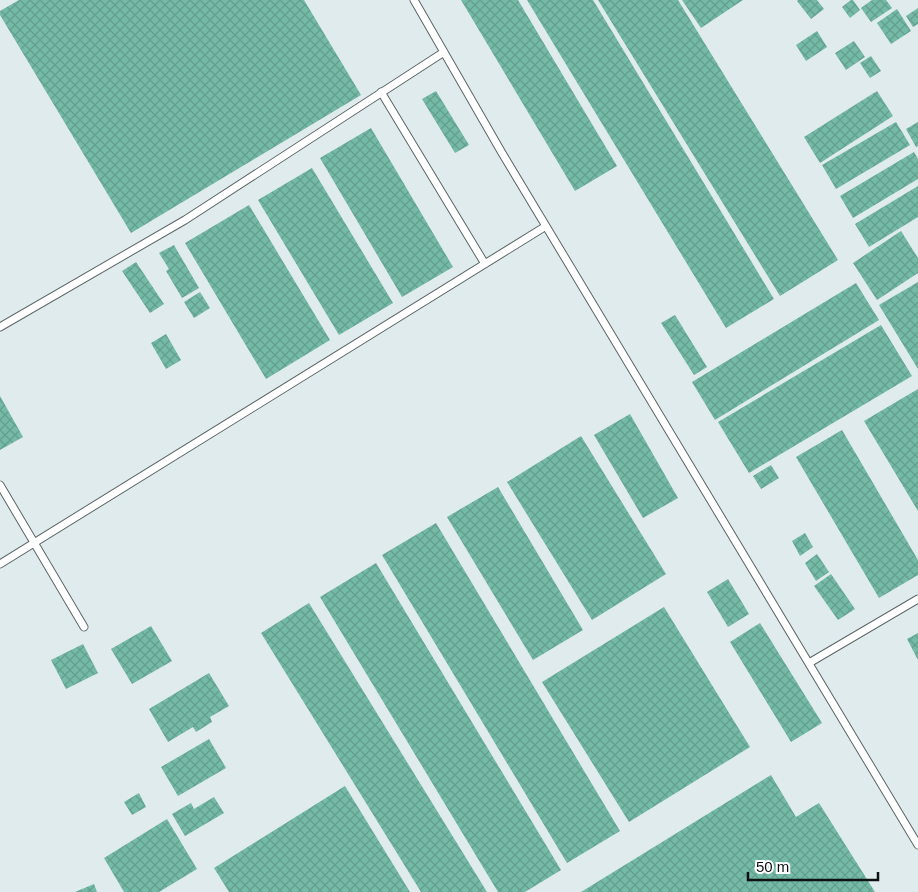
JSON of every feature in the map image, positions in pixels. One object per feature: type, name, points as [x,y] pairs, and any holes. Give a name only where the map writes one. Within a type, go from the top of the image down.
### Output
[{"type":"lane","points":[[414,0],[502,153],[918,845]]},
{"type":"lane","points":[[0,327],[185,220],[444,52]]},
{"type":"lane","points":[[381,92],[485,264]]},
{"type":"lane","points":[[0,564],[546,226]]},
{"type":"lane","points":[[0,485],[84,628]]},
{"type":"lane","points":[[809,663],[918,599]]},
{"type":"building","points":[[19,0],[304,0],[361,95],[131,233],[0,15],[0,11]]},
{"type":"building","points":[[461,0],[518,0],[617,166],[575,191]]},
{"type":"building","points":[[527,0],[593,0],[774,299],[726,328]]},
{"type":"building","points":[[598,0],[678,0],[838,260],[780,296]]},
{"type":"building","points":[[682,0],[743,0],[701,28]]},
{"type":"building","points":[[798,0],[817,0],[824,9],[811,19]]},
{"type":"building","points":[[851,0],[860,10],[850,18],[842,7]]},
{"type":"building","points":[[872,0],[886,0],[892,8],[871,22],[861,8]]},
{"type":"building","points":[[918,8],[918,24],[913,27],[906,16]]},
{"type":"building","points":[[897,9],[911,31],[891,44],[877,23]]},
{"type":"building","points":[[817,31],[827,47],[806,61],[796,45]]},
{"type":"building","points":[[854,41],[865,57],[846,70],[835,53]]},
{"type":"building","points":[[871,56],[881,71],[870,78],[860,63]]},
{"type":"building","points":[[436,91],[469,145],[455,153],[422,99]]},
{"type":"building","points":[[877,91],[893,116],[820,163],[804,137]]},
{"type":"building","points":[[896,122],[910,145],[836,189],[822,165]]},
{"type":"building","points":[[918,122],[918,146],[916,147],[906,129]]},
{"type":"building","points":[[371,128],[453,267],[402,297],[320,158]]},
{"type":"building","points":[[914,152],[918,159],[918,179],[853,218],[840,196]]},
{"type":"building","points":[[312,168],[393,303],[339,335],[258,200]]},
{"type":"building","points":[[918,186],[918,217],[869,247],[855,224]]},
{"type":"building","points":[[249,205],[330,340],[266,379],[185,243]]},
{"type":"building","points":[[901,231],[918,258],[918,273],[877,300],[853,263]]},
{"type":"building","points":[[174,245],[199,288],[182,298],[166,271],[169,269],[159,253]]},
{"type":"building","points":[[136,262],[164,304],[150,313],[122,271]]},
{"type":"building","points":[[918,282],[918,369],[879,305]]},
{"type":"building","points":[[856,283],[879,320],[715,420],[692,382]]},
{"type":"building","points":[[200,292],[210,308],[194,318],[184,302]]},
{"type":"building","points":[[675,315],[707,367],[694,375],[661,323]]},
{"type":"building","points":[[881,325],[912,376],[749,473],[718,422]]},
{"type":"building","points":[[166,334],[181,360],[166,369],[151,343]]},
{"type":"building","points":[[918,389],[918,511],[864,421]]},
{"type":"building","points":[[0,396],[23,437],[0,450]]},
{"type":"building","points":[[630,414],[678,498],[643,518],[594,435]]},
{"type":"building","points":[[842,430],[918,560],[918,575],[879,598],[796,457]]},
{"type":"building","points":[[581,436],[666,574],[592,620],[507,482]]},
{"type":"building","points":[[771,465],[779,478],[761,489],[753,476]]},
{"type":"building","points":[[498,487],[583,630],[533,660],[447,517]]},
{"type":"building","points":[[436,523],[620,831],[567,863],[382,555]]},
{"type":"building","points":[[805,533],[813,547],[800,556],[792,541]]},
{"type":"building","points":[[817,554],[829,572],[816,581],[805,563]]},
{"type":"building","points":[[376,563],[561,870],[525,892],[498,892],[320,597]]},
{"type":"building","points":[[831,574],[855,609],[838,620],[814,586]]},
{"type":"building","points":[[728,579],[749,614],[728,627],[707,592]]},
{"type":"building","points":[[309,603],[487,892],[421,892],[261,633]]},
{"type":"building","points":[[664,607],[750,747],[629,822],[542,682]]},
{"type":"building","points":[[760,623],[822,723],[791,742],[730,642]]},
{"type":"building","points":[[151,626],[172,661],[132,684],[111,649]]},
{"type":"building","points":[[918,633],[918,660],[907,639]]},
{"type":"building","points":[[83,644],[98,673],[66,689],[51,660]]},
{"type":"building","points":[[209,673],[229,706],[210,717],[212,722],[196,732],[193,727],[168,742],[149,709]]},
{"type":"building","points":[[209,739],[226,768],[178,796],[161,767]]},
{"type":"building","points":[[771,775],[796,817],[819,803],[875,892],[581,892]]},
{"type":"building","points":[[345,786],[410,892],[229,892],[214,868]]},
{"type":"building","points":[[139,793],[146,807],[132,815],[124,802]]},
{"type":"building","points":[[214,797],[224,813],[185,836],[172,814],[191,803],[194,809]]},
{"type":"building","points":[[167,819],[197,869],[159,892],[124,892],[104,858]]},
{"type":"building","points":[[94,884],[97,892],[75,892]]}]
